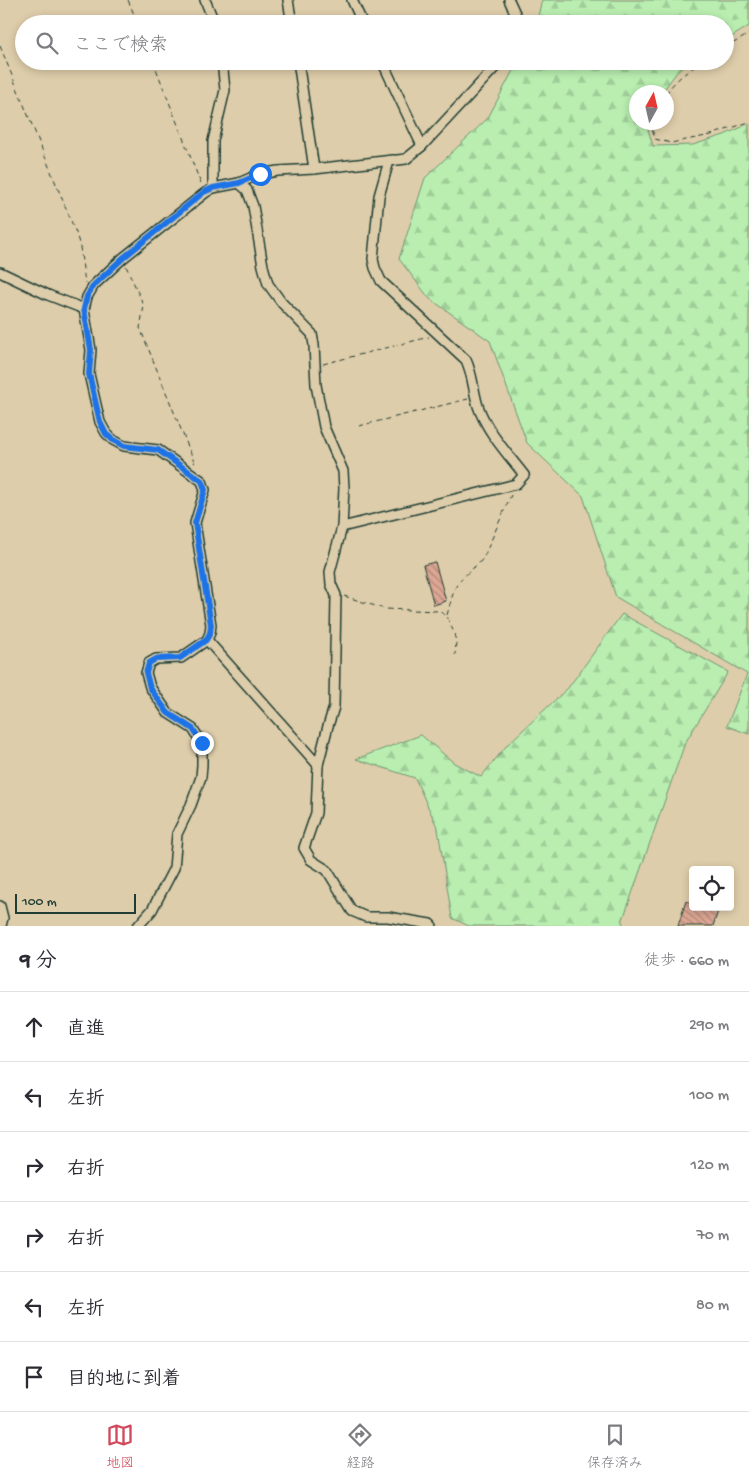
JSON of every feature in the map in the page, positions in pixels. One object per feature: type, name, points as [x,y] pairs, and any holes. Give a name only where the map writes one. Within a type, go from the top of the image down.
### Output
[{"type":"street","points":[[205,0],[212,15]]},
{"type":"street","points":[[288,0],[290,15]]},
{"type":"street","points":[[352,0],[359,15]]},
{"type":"street","points":[[509,0],[516,15]]},
{"type":"street","points":[[209,190],[215,126],[226,90],[223,70]]},
{"type":"street","points":[[299,70],[314,169]]},
{"type":"street","points":[[386,70],[422,146]]},
{"type":"street","points":[[342,527],[516,484],[524,475],[495,440],[478,406],[466,360],[381,281],[373,259],[379,196],[389,161],[406,159],[422,146],[493,70]]},
{"type":"street","points":[[138,926],[152,910],[174,868],[177,834],[201,777],[202,743],[193,729],[168,713],[150,688],[146,673],[149,663],[156,659],[180,658],[206,640],[210,633],[211,625],[195,523],[205,490],[202,481],[158,450],[124,446],[106,434],[100,422],[89,374],[91,350],[84,309],[87,296],[94,285],[123,258],[209,190],[239,183],[260,174],[278,171],[406,159]]},
{"type":"street","points":[[239,183],[247,190],[253,206],[263,266],[268,284],[282,303],[312,334],[316,385],[324,427],[343,471],[342,527],[330,572],[331,584],[336,595],[334,707],[318,765],[316,813],[304,848],[312,860],[326,870],[352,911],[366,917],[388,917],[430,924],[432,926]]},
{"type":"street","points":[[0,272],[48,295],[84,309]]},
{"type":"street","points":[[206,640],[318,765]]},
{"type":"street","points":[[0,906],[1,926]]},
{"type":"path","points":[[128,0],[134,15]]},
{"type":"path","points":[[734,43],[749,34]]},
{"type":"path","points":[[0,46],[76,233],[80,247],[87,296]]},
{"type":"path","points":[[157,70],[209,190]]},
{"type":"path","points":[[673,85],[690,70]]},
{"type":"path","points":[[652,130],[655,139],[671,143],[711,135],[749,122]]},
{"type":"path","points":[[123,258],[144,306],[140,328],[195,464]]},
{"type":"path","points":[[315,366],[439,335]]},
{"type":"path","points":[[359,426],[476,397]]},
{"type":"path","points":[[455,655],[456,642],[447,616],[454,590],[459,581],[483,559],[516,484]]},
{"type":"path","points":[[336,595],[350,596],[385,609],[439,611],[447,616]]},
{"type":"green space","points":[[542,0],[749,0],[749,26],[734,35],[734,15],[538,15]]},
{"type":"green space","points":[[513,70],[678,70],[667,85],[629,85],[629,130],[648,130],[653,146],[693,145],[724,135],[749,124],[749,734],[727,726],[747,674],[616,597],[583,496],[527,443],[490,341],[429,298],[399,259],[425,178],[488,118]]},
{"type":"green space","points":[[622,614],[728,672],[685,743],[622,922],[624,926],[469,926],[452,918],[438,829],[415,778],[356,759],[421,735],[454,763],[481,777],[508,744],[568,688]]},
{"type":"building","points":[[435,562],[446,601],[434,605],[423,565]]},
{"type":"building","points":[[686,901],[689,902],[689,911],[718,911],[713,926],[678,926]]},
{"type":"route","points":[[202,743],[193,729],[168,713],[150,688],[146,673],[149,663],[156,659],[180,658],[206,640],[210,633],[211,625],[195,523],[204,500],[205,490],[202,481],[158,450],[124,446],[106,434],[100,422],[89,374],[91,350],[84,309],[87,296],[94,285],[123,258],[204,192],[213,188],[239,183],[260,174]]}]
